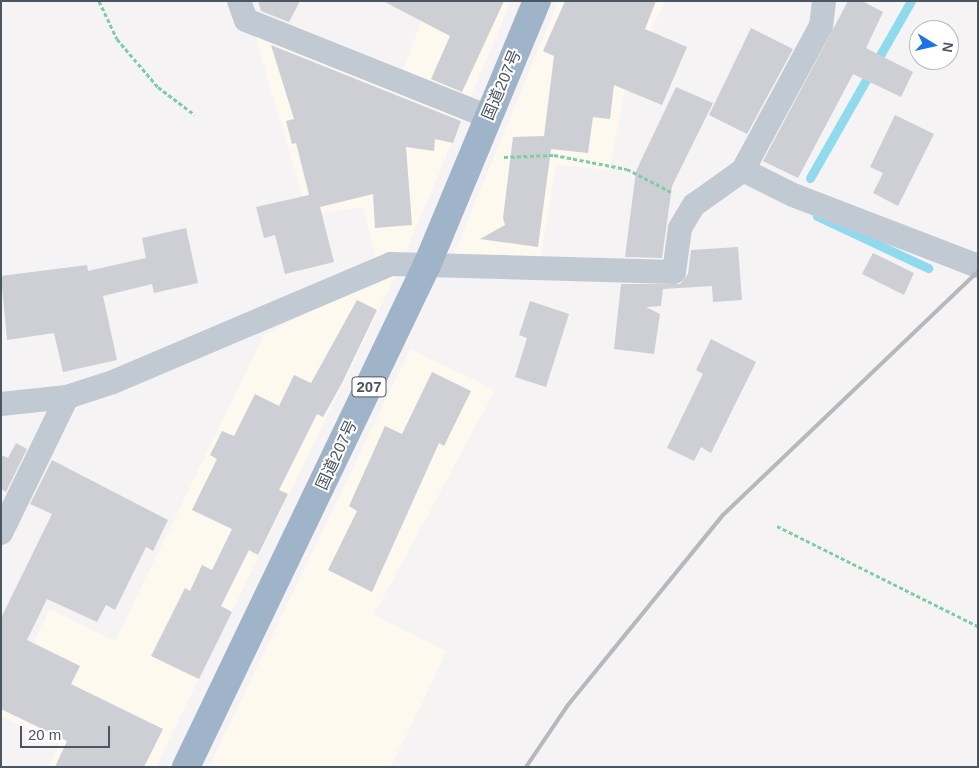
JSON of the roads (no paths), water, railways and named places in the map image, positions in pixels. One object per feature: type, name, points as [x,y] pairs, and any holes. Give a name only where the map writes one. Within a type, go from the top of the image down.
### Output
[{"type":"highway","name":"国道207号","points":[[186,767],[427,266],[536,1]]},
{"type":"street","points":[[239,1],[246,20],[488,117]]},
{"type":"street","points":[[1,404],[67,398],[391,264],[674,272],[680,228],[694,205],[743,170],[822,26],[824,1]]},
{"type":"street","points":[[743,170],[793,195],[978,266]]},
{"type":"street","points":[[1,533],[67,398]]},
{"type":"waterway","points":[[810,178],[911,1]]},
{"type":"waterway","points":[[817,216],[928,268]]},
{"type":"railway","points":[[526,767],[568,705],[723,515],[978,271]]}]
